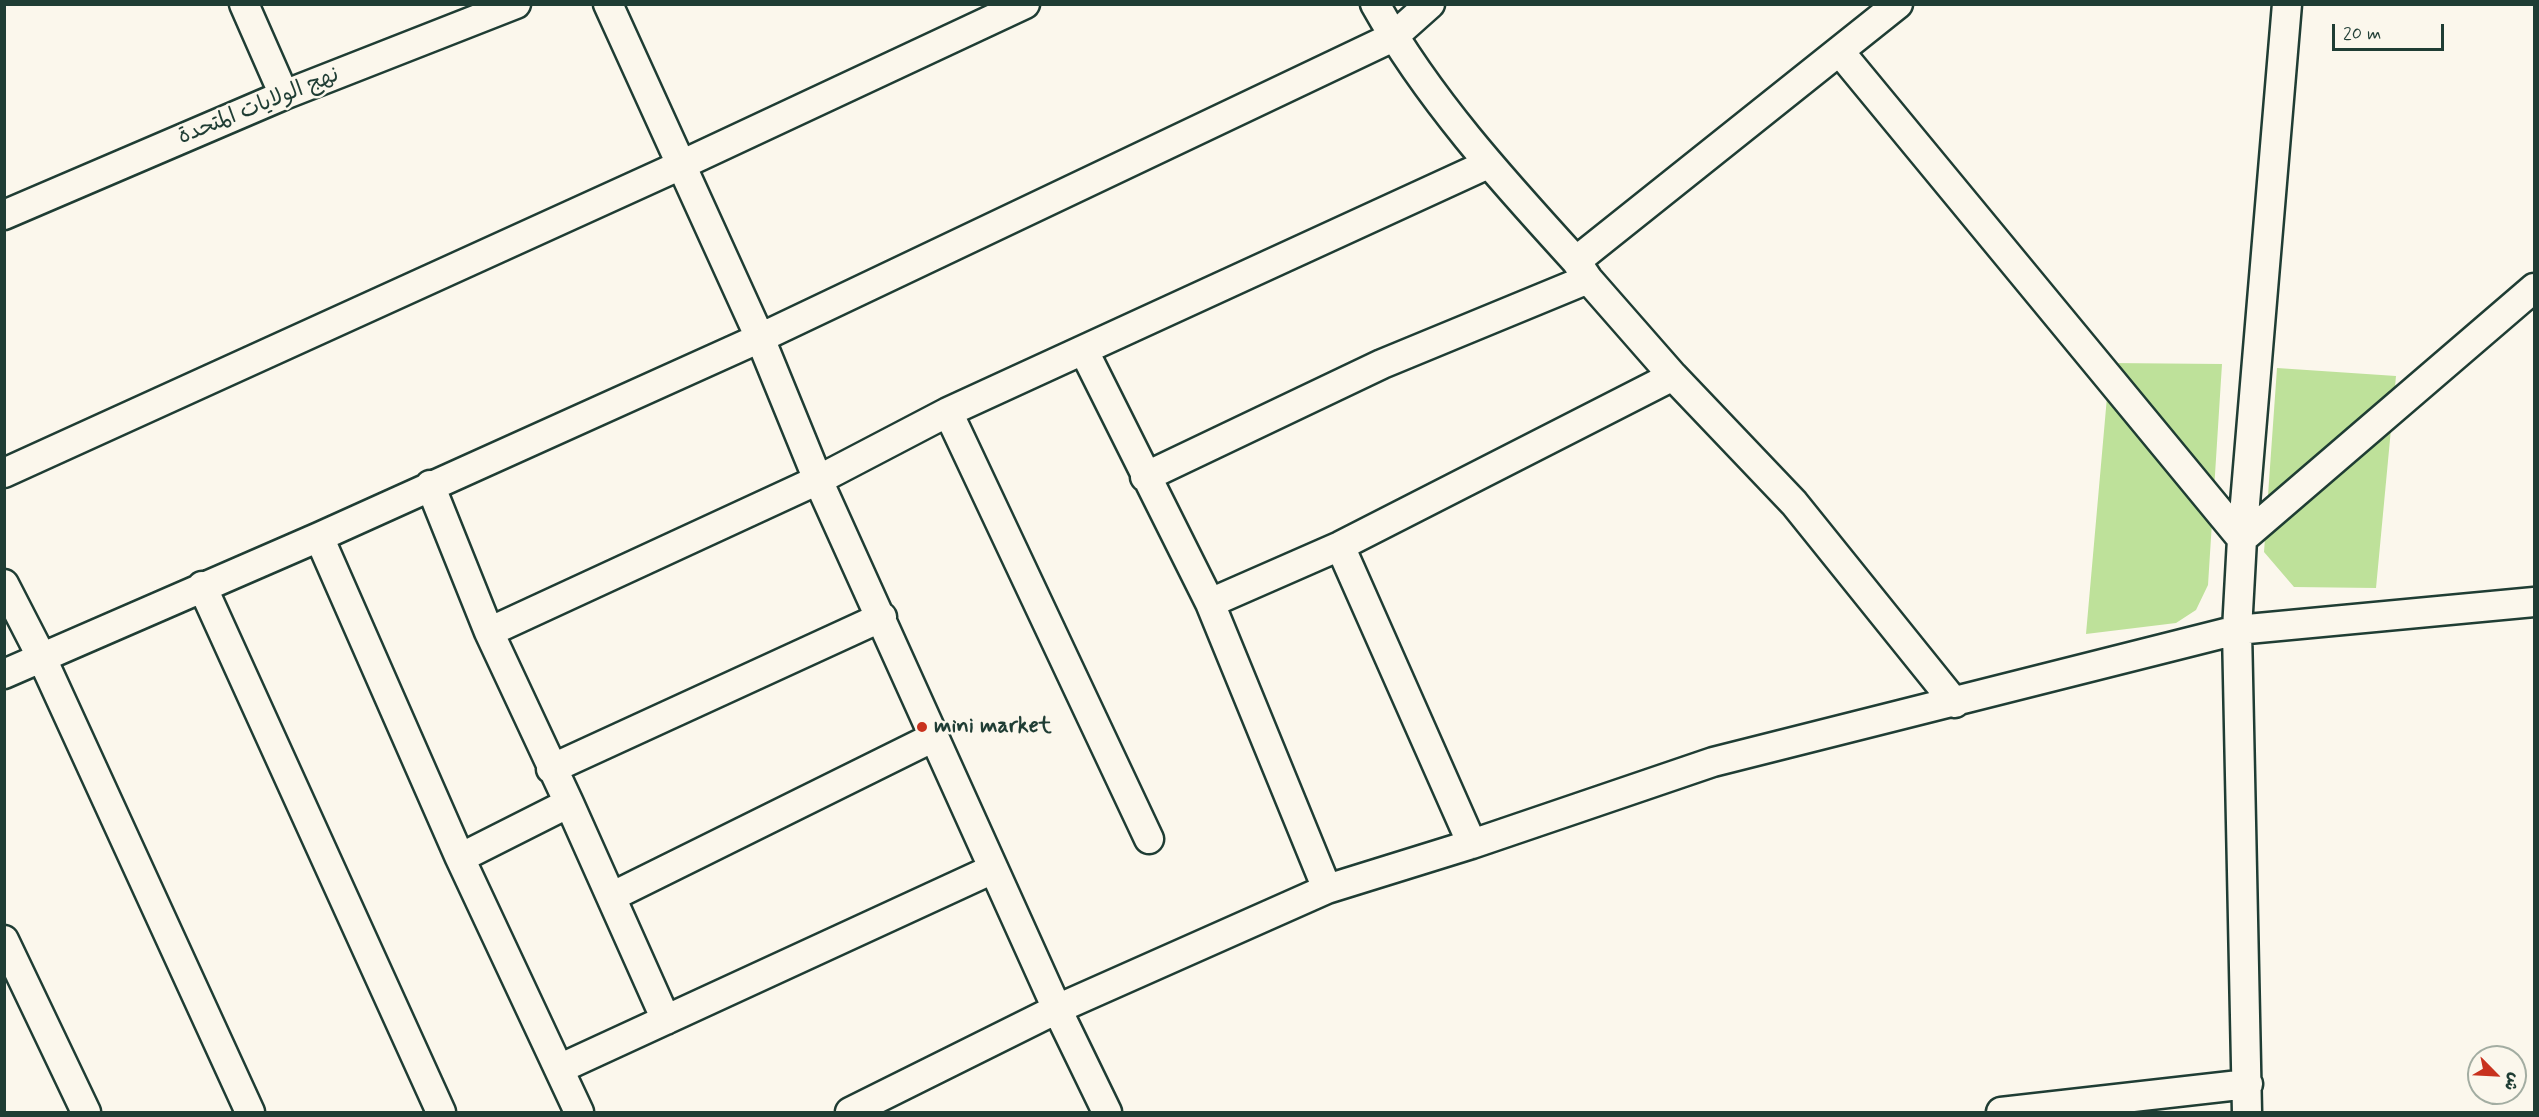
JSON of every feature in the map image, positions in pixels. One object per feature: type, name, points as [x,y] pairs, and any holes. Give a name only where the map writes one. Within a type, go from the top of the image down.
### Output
[{"type":"street","points":[[244,4],[284,95]]},
{"type":"street","name":"نهج الولايات المتحدة","points":[[7,205],[516,4]]},
{"type":"street","points":[[584,4],[603,4]]},
{"type":"street","points":[[608,4],[760,338],[818,480],[882,617],[1057,1009],[1107,1113]]},
{"type":"street","points":[[4,473],[681,165],[1025,4]]},
{"type":"street","points":[[1375,4],[1393,37],[1488,164],[1673,376],[1794,503],[1955,703]]},
{"type":"street","points":[[4,674],[319,537],[760,338],[1393,37],[1430,4]]},
{"type":"street","points":[[1146,477],[1582,270],[1898,4]]},
{"type":"street","points":[[2247,1113],[2237,630],[2242,539],[2287,4]]},
{"type":"street","points":[[1839,52],[2242,539]]},
{"type":"street","points":[[489,632],[818,480],[948,412],[1488,164]]},
{"type":"street","points":[[2242,539],[2535,288]]},
{"type":"street","points":[[1084,351],[1210,603],[1327,889]]},
{"type":"street","points":[[1210,603],[1340,546],[1673,376]]},
{"type":"street","points":[[948,412],[1149,839]]},
{"type":"street","points":[[430,485],[489,632],[551,769],[569,803],[666,1020]]},
{"type":"street","points":[[319,537],[460,858],[579,1113]]},
{"type":"street","points":[[1340,546],[1472,844]]},
{"type":"street","points":[[4,584],[41,656],[250,1113]]},
{"type":"street","points":[[202,586],[441,1113]]},
{"type":"street","points":[[850,1113],[1057,1009],[1327,889],[1472,844],[1713,762],[1955,703],[2237,630],[2535,602]]},
{"type":"street","points":[[551,769],[882,617]]},
{"type":"street","points":[[611,897],[934,736]]},
{"type":"street","points":[[460,858],[569,803]]},
{"type":"street","points":[[559,1069],[993,868]]},
{"type":"street","points":[[4,940],[86,1113]]},
{"type":"street","points":[[2001,1113],[2248,1084]]},
{"type":"green space","points":[[2110,363],[2222,364],[2208,585],[2196,610],[2176,623],[2086,634]]},
{"type":"green space","points":[[2277,368],[2396,376],[2376,588],[2294,587],[2264,552]]},
{"type":"place","name":"mini market","points":[[922,727]]}]
